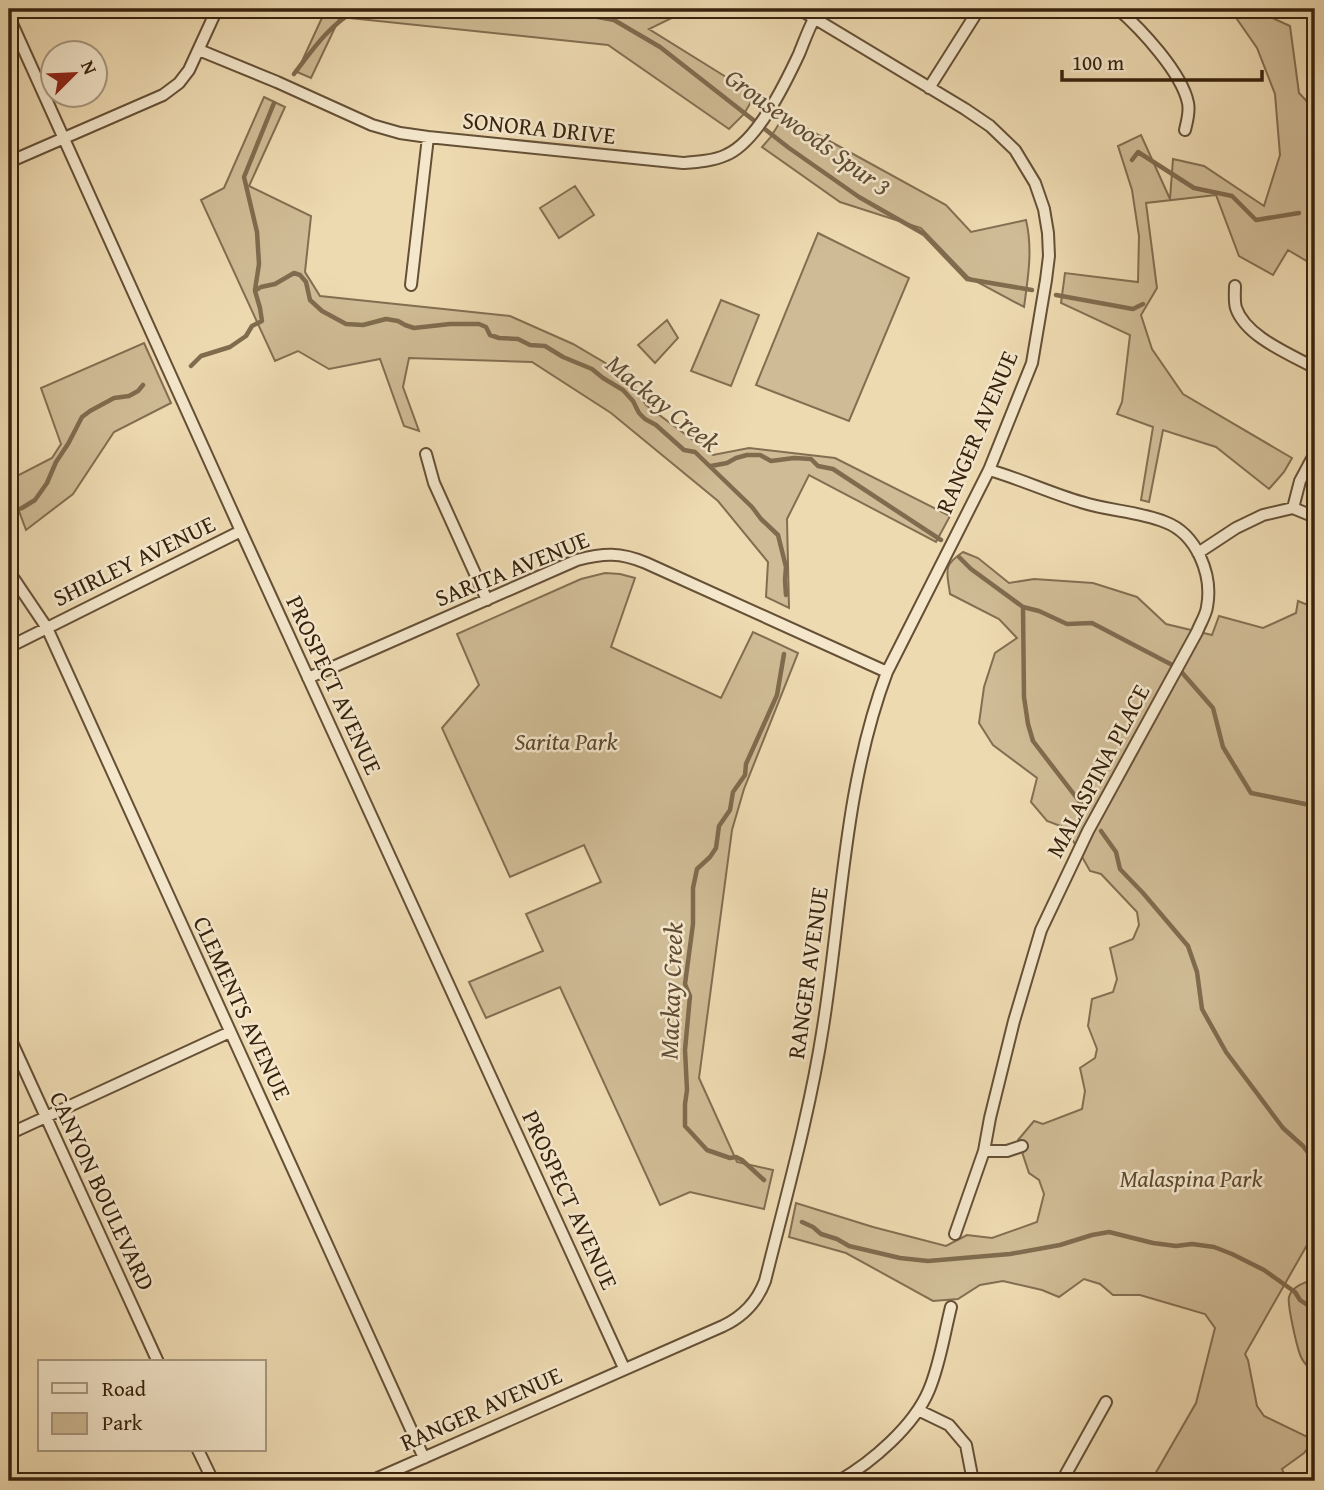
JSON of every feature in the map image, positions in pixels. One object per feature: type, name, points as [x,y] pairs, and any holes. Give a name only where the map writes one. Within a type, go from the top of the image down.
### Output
[{"type":"street","points":[[9,162],[173,89],[185,77],[217,9]]},
{"type":"street","name":"RANGER AVENUE","points":[[371,1481],[734,1320],[745,1313],[760,1292],[809,1104],[823,1027],[852,803],[864,741],[875,703],[887,672],[989,470],[1032,363],[1049,256],[1048,233],[1044,209],[1035,183],[1015,150],[990,126],[965,109],[799,9]]},
{"type":"street","points":[[929,88],[979,9]]},
{"type":"street","points":[[1118,9],[1161,55],[1179,82],[1188,104],[1189,116],[1185,130]]},
{"type":"street","name":"PROSPECT AVENUE","points":[[9,17],[624,1368]]},
{"type":"street","name":"SONORA DRIVE","points":[[199,50],[372,125],[400,133],[683,163],[722,157],[738,148],[772,105],[800,53],[814,19]]},
{"type":"street","points":[[411,285],[428,137]]},
{"type":"street","points":[[1235,286],[1235,305],[1245,323],[1264,339],[1315,368]]},
{"type":"street","points":[[1293,508],[1300,481],[1315,453]]},
{"type":"street","points":[[426,454],[434,483],[487,600]]},
{"type":"street","name":"MALASPINA PLACE","points":[[955,1234],[984,1151],[1013,1021],[1041,930],[1083,841],[1197,632],[1207,608],[1208,586],[1199,553],[1179,529],[1165,522],[1080,502],[989,470]]},
{"type":"street","points":[[1199,553],[1236,527],[1263,515],[1293,508],[1315,517]]},
{"type":"street","name":"SHIRLEY AVENUE","points":[[9,647],[241,531]]},
{"type":"street","name":"SARITA AVENUE","points":[[308,678],[577,561],[606,554],[646,563],[887,672]]},
{"type":"street","name":"CLEMENTS AVENUE","points":[[14,579],[47,628],[424,1458]]},
{"type":"street","points":[[9,1134],[230,1032]]},
{"type":"street","name":"CANYON BOULEVARD","points":[[9,1037],[157,1360]]},
{"type":"street","points":[[984,1151],[1007,1151],[1023,1146]]},
{"type":"street","points":[[839,1481],[877,1455],[918,1410],[936,1371],[951,1307]]},
{"type":"street","points":[[1062,1481],[1106,1402]]},
{"type":"street","points":[[918,1410],[949,1425],[966,1445],[973,1481]]},
{"type":"street","points":[[199,1452],[213,1481]]},
{"type":"green space","points":[[326,9],[690,9],[649,29],[755,95],[744,114],[729,129],[608,45],[340,17],[311,78],[297,72]]},
{"type":"green space","points":[[1230,9],[1253,9],[1290,26],[1299,93],[1315,110],[1315,266],[1288,250],[1273,275],[1239,256],[1216,195],[1146,203],[1157,288],[1141,315],[1152,349],[1183,394],[1292,458],[1269,489],[1216,447],[1163,430],[1149,502],[1141,500],[1153,427],[1117,414],[1122,402],[1130,335],[1061,303],[1065,273],[1138,282],[1139,236],[1132,190],[1118,146],[1141,135],[1170,199],[1173,159],[1204,166],[1264,206],[1280,155],[1275,94],[1257,48]]},
{"type":"green space","points":[[264,97],[285,107],[249,186],[311,216],[305,272],[320,296],[510,316],[573,344],[629,377],[646,405],[713,455],[749,448],[835,458],[950,516],[936,542],[809,475],[787,519],[789,608],[766,597],[768,562],[718,501],[611,413],[532,362],[409,358],[403,387],[419,431],[404,426],[380,359],[329,369],[298,351],[275,361],[201,200],[224,188]]},
{"type":"green space","points":[[784,116],[946,205],[971,232],[1026,220],[1029,253],[1024,307],[968,277],[921,228],[840,202],[762,147]]},
{"type":"green space","points":[[575,186],[594,215],[559,238],[540,208]]},
{"type":"green space","points":[[818,233],[909,278],[849,421],[756,385]]},
{"type":"green space","points":[[721,300],[759,315],[731,386],[691,371]]},
{"type":"green space","points":[[667,320],[678,338],[655,363],[638,345]]},
{"type":"green space","points":[[144,343],[171,403],[114,432],[73,494],[26,530],[9,480],[52,458],[61,444],[41,388]]},
{"type":"green space","name":"Malaspina Park","points":[[963,552],[978,558],[1009,583],[1034,579],[1093,583],[1137,597],[1166,624],[1212,635],[1219,616],[1263,628],[1296,613],[1298,601],[1310,606],[1315,603],[1315,1231],[1245,1354],[1257,1406],[1264,1416],[1314,1440],[1304,1453],[1282,1469],[1287,1481],[1151,1481],[1196,1403],[1215,1328],[1205,1314],[1140,1295],[1113,1295],[1100,1284],[1084,1279],[1059,1297],[1003,1281],[980,1285],[958,1299],[933,1301],[846,1253],[789,1237],[796,1203],[946,1246],[967,1235],[992,1238],[1037,1222],[1044,1194],[1039,1180],[1029,1173],[1018,1140],[1034,1121],[1043,1124],[1082,1109],[1085,1091],[1080,1068],[1095,1058],[1097,1049],[1088,1026],[1092,999],[1113,992],[1117,979],[1110,948],[1133,939],[1139,925],[1137,912],[1101,874],[1090,871],[1066,828],[1047,821],[1031,802],[1037,778],[993,745],[979,723],[984,687],[995,653],[1017,638],[999,619],[950,594],[947,574],[949,565]]},
{"type":"green space","name":"Sarita Park","points":[[605,573],[635,578],[611,647],[721,698],[753,632],[798,653],[744,789],[732,830],[699,1078],[737,1162],[773,1170],[764,1209],[690,1192],[660,1205],[560,987],[486,1018],[469,982],[543,951],[526,914],[601,882],[584,845],[510,877],[442,728],[479,685],[457,634],[581,579]]},
{"type":"green space","points":[[1315,1279],[1315,1373],[1301,1357],[1289,1297],[1296,1287]]},
{"type":"waterway","points":[[294,74],[330,30],[358,9]]},
{"type":"waterway","name":"Grousewoods Spur 3","points":[[556,9],[614,20],[660,47],[789,148],[859,197],[924,234],[967,279],[1032,290]]},
{"type":"waterway","points":[[255,290],[259,264],[257,232],[244,177],[274,103]]},
{"type":"waterway","points":[[1132,160],[1138,152],[1194,188],[1232,196],[1256,220],[1299,213]]},
{"type":"waterway","name":"Mackay Creek","points":[[191,366],[201,356],[230,347],[246,336],[252,326],[262,321],[255,291],[294,273],[306,282],[310,300],[322,311],[346,324],[363,325],[386,319],[414,328],[479,324],[486,327],[490,335],[545,346],[592,369],[623,390],[645,419],[656,425],[684,450],[695,452],[752,507],[778,535],[786,567],[786,595]]},
{"type":"waterway","points":[[1056,295],[1133,309],[1143,304]]},
{"type":"waterway","name":"Mackay Creek","points":[[9,513],[35,500],[82,417],[114,398],[129,396],[143,385]]},
{"type":"waterway","points":[[711,466],[747,455],[760,455],[771,461],[811,459],[818,466],[833,469],[941,540]]},
{"type":"waterway","points":[[959,557],[1023,607],[1067,624],[1092,623],[1178,668],[1213,708],[1223,747],[1251,793],[1315,806]]},
{"type":"waterway","points":[[1023,607],[1024,697],[1033,741],[1086,810]]},
{"type":"waterway","name":"Mackay Creek","points":[[764,1180],[742,1160],[707,1150],[685,1126],[685,1050],[690,996],[685,984],[697,869],[716,848],[719,826],[730,810],[733,792],[745,775],[746,764],[777,695],[784,654]]},
{"type":"waterway","points":[[1101,831],[1116,852],[1120,869],[1188,946],[1197,972],[1202,1009],[1226,1052],[1283,1128],[1303,1146],[1315,1162]]},
{"type":"waterway","name":"Mackay Creek","points":[[802,1222],[849,1246],[900,1258],[928,1261],[1010,1254],[1109,1232],[1153,1243],[1214,1247],[1264,1270],[1315,1310]]}]
